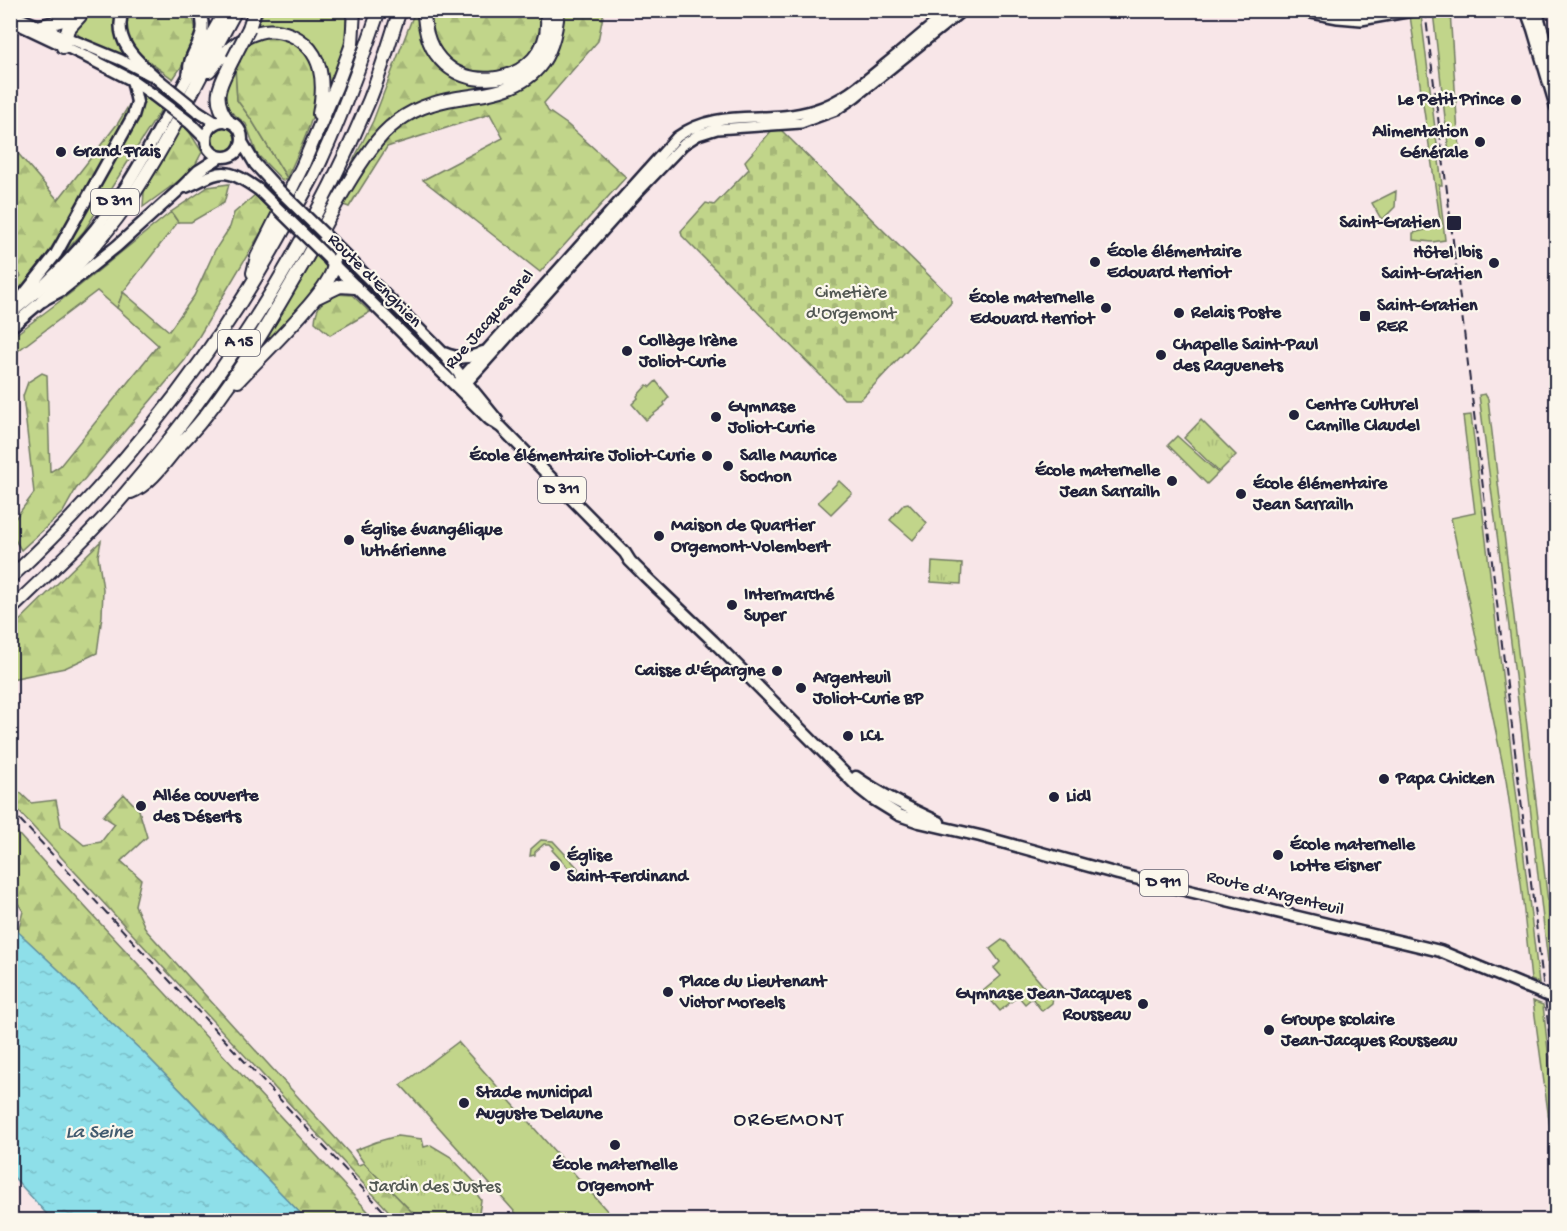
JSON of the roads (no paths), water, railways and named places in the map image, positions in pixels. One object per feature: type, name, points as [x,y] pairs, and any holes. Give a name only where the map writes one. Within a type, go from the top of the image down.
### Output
[{"type":"highway","points":[[189,75],[226,10]]},
{"type":"highway","points":[[43,300],[69,274],[124,208],[195,88],[236,10]]},
{"type":"highway","points":[[249,289],[257,257],[302,167],[346,60],[354,29],[354,10]]},
{"type":"highway","name":"A 15","points":[[10,578],[91,497],[156,422],[200,365],[249,289],[322,159],[357,74],[379,10]]},
{"type":"highway","name":"A 15","points":[[10,610],[124,495],[184,422],[223,369],[295,254],[334,178],[370,99],[400,10]]},
{"type":"highway","points":[[424,10],[428,39],[438,57],[462,75],[485,79],[501,78],[515,73],[525,67],[536,55],[544,39],[548,19],[546,10]]},
{"type":"highway","points":[[124,495],[140,489],[209,412],[304,262],[343,191],[371,148],[385,132],[400,118],[431,104],[487,94],[522,81],[542,64],[554,42],[556,10]]},
{"type":"highway","points":[[38,27],[68,19],[85,11]]},
{"type":"highway","points":[[64,43],[68,29],[85,11]]},
{"type":"highway","points":[[222,122],[217,99],[220,87],[254,17]]},
{"type":"highway","points":[[195,88],[229,49],[246,38],[265,31],[276,31],[294,36],[314,53],[321,70],[322,99],[313,140]]},
{"type":"highway","points":[[224,390],[233,386],[316,297],[330,276],[332,256],[324,234]]},
{"type":"highway","points":[[316,297],[340,286],[355,287]]},
{"type":"main road","points":[[10,14],[38,27],[153,94],[205,138],[209,150],[222,157],[236,153],[242,142],[238,128],[196,110],[144,68],[126,48],[121,34],[123,10]]},
{"type":"main road","name":"D 311","points":[[13,312],[56,273],[101,221],[125,187],[189,75],[188,65],[196,52],[203,31],[199,10]]},
{"type":"main road","name":"Rue Jacques Brel","points":[[461,382],[483,352],[677,137],[694,126],[710,120],[786,116],[829,105],[848,94],[950,10]]},
{"type":"main road","name":"Rue Jacques Brel","points":[[461,382],[684,144],[698,135],[717,129],[801,123],[822,116],[855,97],[963,10]]},
{"type":"main road","points":[[1296,10],[1361,20],[1418,10]]},
{"type":"main road","points":[[1337,10],[1358,12],[1375,10]]},
{"type":"main road","points":[[1536,13],[1557,57]]},
{"type":"main road","points":[[1536,13],[1557,76]]},
{"type":"main road","points":[[1536,13],[1557,91]]},
{"type":"main road","points":[[1536,13],[1533,29],[1557,107]]},
{"type":"main road","points":[[10,21],[64,43],[121,60],[159,81]]},
{"type":"main road","points":[[13,312],[20,299],[56,254],[133,116],[137,102],[132,80]]},
{"type":"main road","points":[[205,138],[208,130],[222,122]]},
{"type":"main road","name":"Route d'Enghien","points":[[242,142],[266,177],[324,234]]},
{"type":"main road","name":"D 311","points":[[10,328],[43,300],[62,290],[117,246],[198,171],[222,157]]},
{"type":"main road","name":"Route d'Enghien","points":[[222,157],[253,182],[259,190],[442,353],[489,419],[501,427],[643,573],[836,763],[871,787],[953,829],[980,836]]},
{"type":"main road","name":"D 311","points":[[180,189],[209,176],[229,173],[240,176],[259,190]]},
{"type":"main road","name":"Route d'Enghien","points":[[332,256],[355,287],[461,382]]},
{"type":"main road","points":[[442,353],[463,358],[483,352]]},
{"type":"main road","name":"Route d'Argenteuil","points":[[980,836],[1118,874],[1440,951],[1557,999]]},
{"type":"water","name":"La Seine","points":[[11,925],[144,1053],[307,1220],[52,1220],[11,1174]]},
{"type":"railway","points":[[1425,10],[1556,1089]]},
{"type":"railway","points":[[10,809],[392,1220]]},
{"type":"place","name":"Le Petit Prince","points":[[1516,100]]},
{"type":"place","name":"Alimentation Générale","points":[[1480,142]]},
{"type":"place","name":"Grand Frais","points":[[61,152]]},
{"type":"place","name":"Saint-Gratien","points":[[1454,223]]},
{"type":"place","name":"École élémentaire Edouard Herriot","points":[[1095,262]]},
{"type":"place","name":"Hôtel Ibis Saint-Gratien","points":[[1494,263]]},
{"type":"place","name":"École maternelle Edouard Herriot","points":[[1106,308]]},
{"type":"place","name":"Relais Poste","points":[[1179,313]]},
{"type":"place","name":"Saint-Gratien RER","points":[[1365,316]]},
{"type":"place","name":"Collège Irène Joliot-Curie","points":[[627,351]]},
{"type":"place","name":"Chapelle Saint-Paul des Raguenets","points":[[1161,355]]},
{"type":"place","name":"Centre Culturel Camille Claudel","points":[[1294,415]]},
{"type":"place","name":"Gymnase Joliot-Curie","points":[[716,417]]},
{"type":"place","name":"École élémentaire Joliot-Curie","points":[[707,456]]},
{"type":"place","name":"Salle Maurice Sochon","points":[[728,466]]},
{"type":"place","name":"École maternelle Jean Sarrailh","points":[[1172,481]]},
{"type":"place","name":"École élémentaire Jean Sarrailh","points":[[1241,494]]},
{"type":"place","name":"Maison de Quartier Orgemont-Volembert","points":[[659,536]]},
{"type":"place","name":"Église évangélique luthérienne","points":[[349,540]]},
{"type":"place","name":"Intermarché Super","points":[[732,605]]},
{"type":"place","name":"Caisse d'Épargne","points":[[777,671]]},
{"type":"place","name":"Argenteuil Joliot-Curie BP","points":[[801,688]]},
{"type":"place","name":"LCL","points":[[848,736]]},
{"type":"place","name":"Papa Chicken","points":[[1384,779]]},
{"type":"place","name":"Lidl","points":[[1054,797]]},
{"type":"place","name":"Allée couverte des Déserts","points":[[141,806]]},
{"type":"place","name":"École maternelle Lotte Eisner","points":[[1278,855]]},
{"type":"place","name":"Église Saint-Ferdinand","points":[[555,866]]},
{"type":"place","name":"Place du Lieutenant Victor Moreels","points":[[668,992]]},
{"type":"place","name":"Gymnase Jean-Jacques Rousseau","points":[[1143,1004]]},
{"type":"place","name":"Groupe scolaire Jean-Jacques Rousseau","points":[[1269,1030]]},
{"type":"place","name":"Stade municipal Auguste Delaune","points":[[464,1103]]},
{"type":"place","name":"École maternelle Orgemont","points":[[615,1145]]},
{"type":"district","name":"ORGEMONT","points":[[789,1121]]},
{"type":"park label","name":"Cimetière d'Orgemont","points":[[851,303]]},
{"type":"park label","name":"Jardin des Justes","points":[[435,1187]]}]
